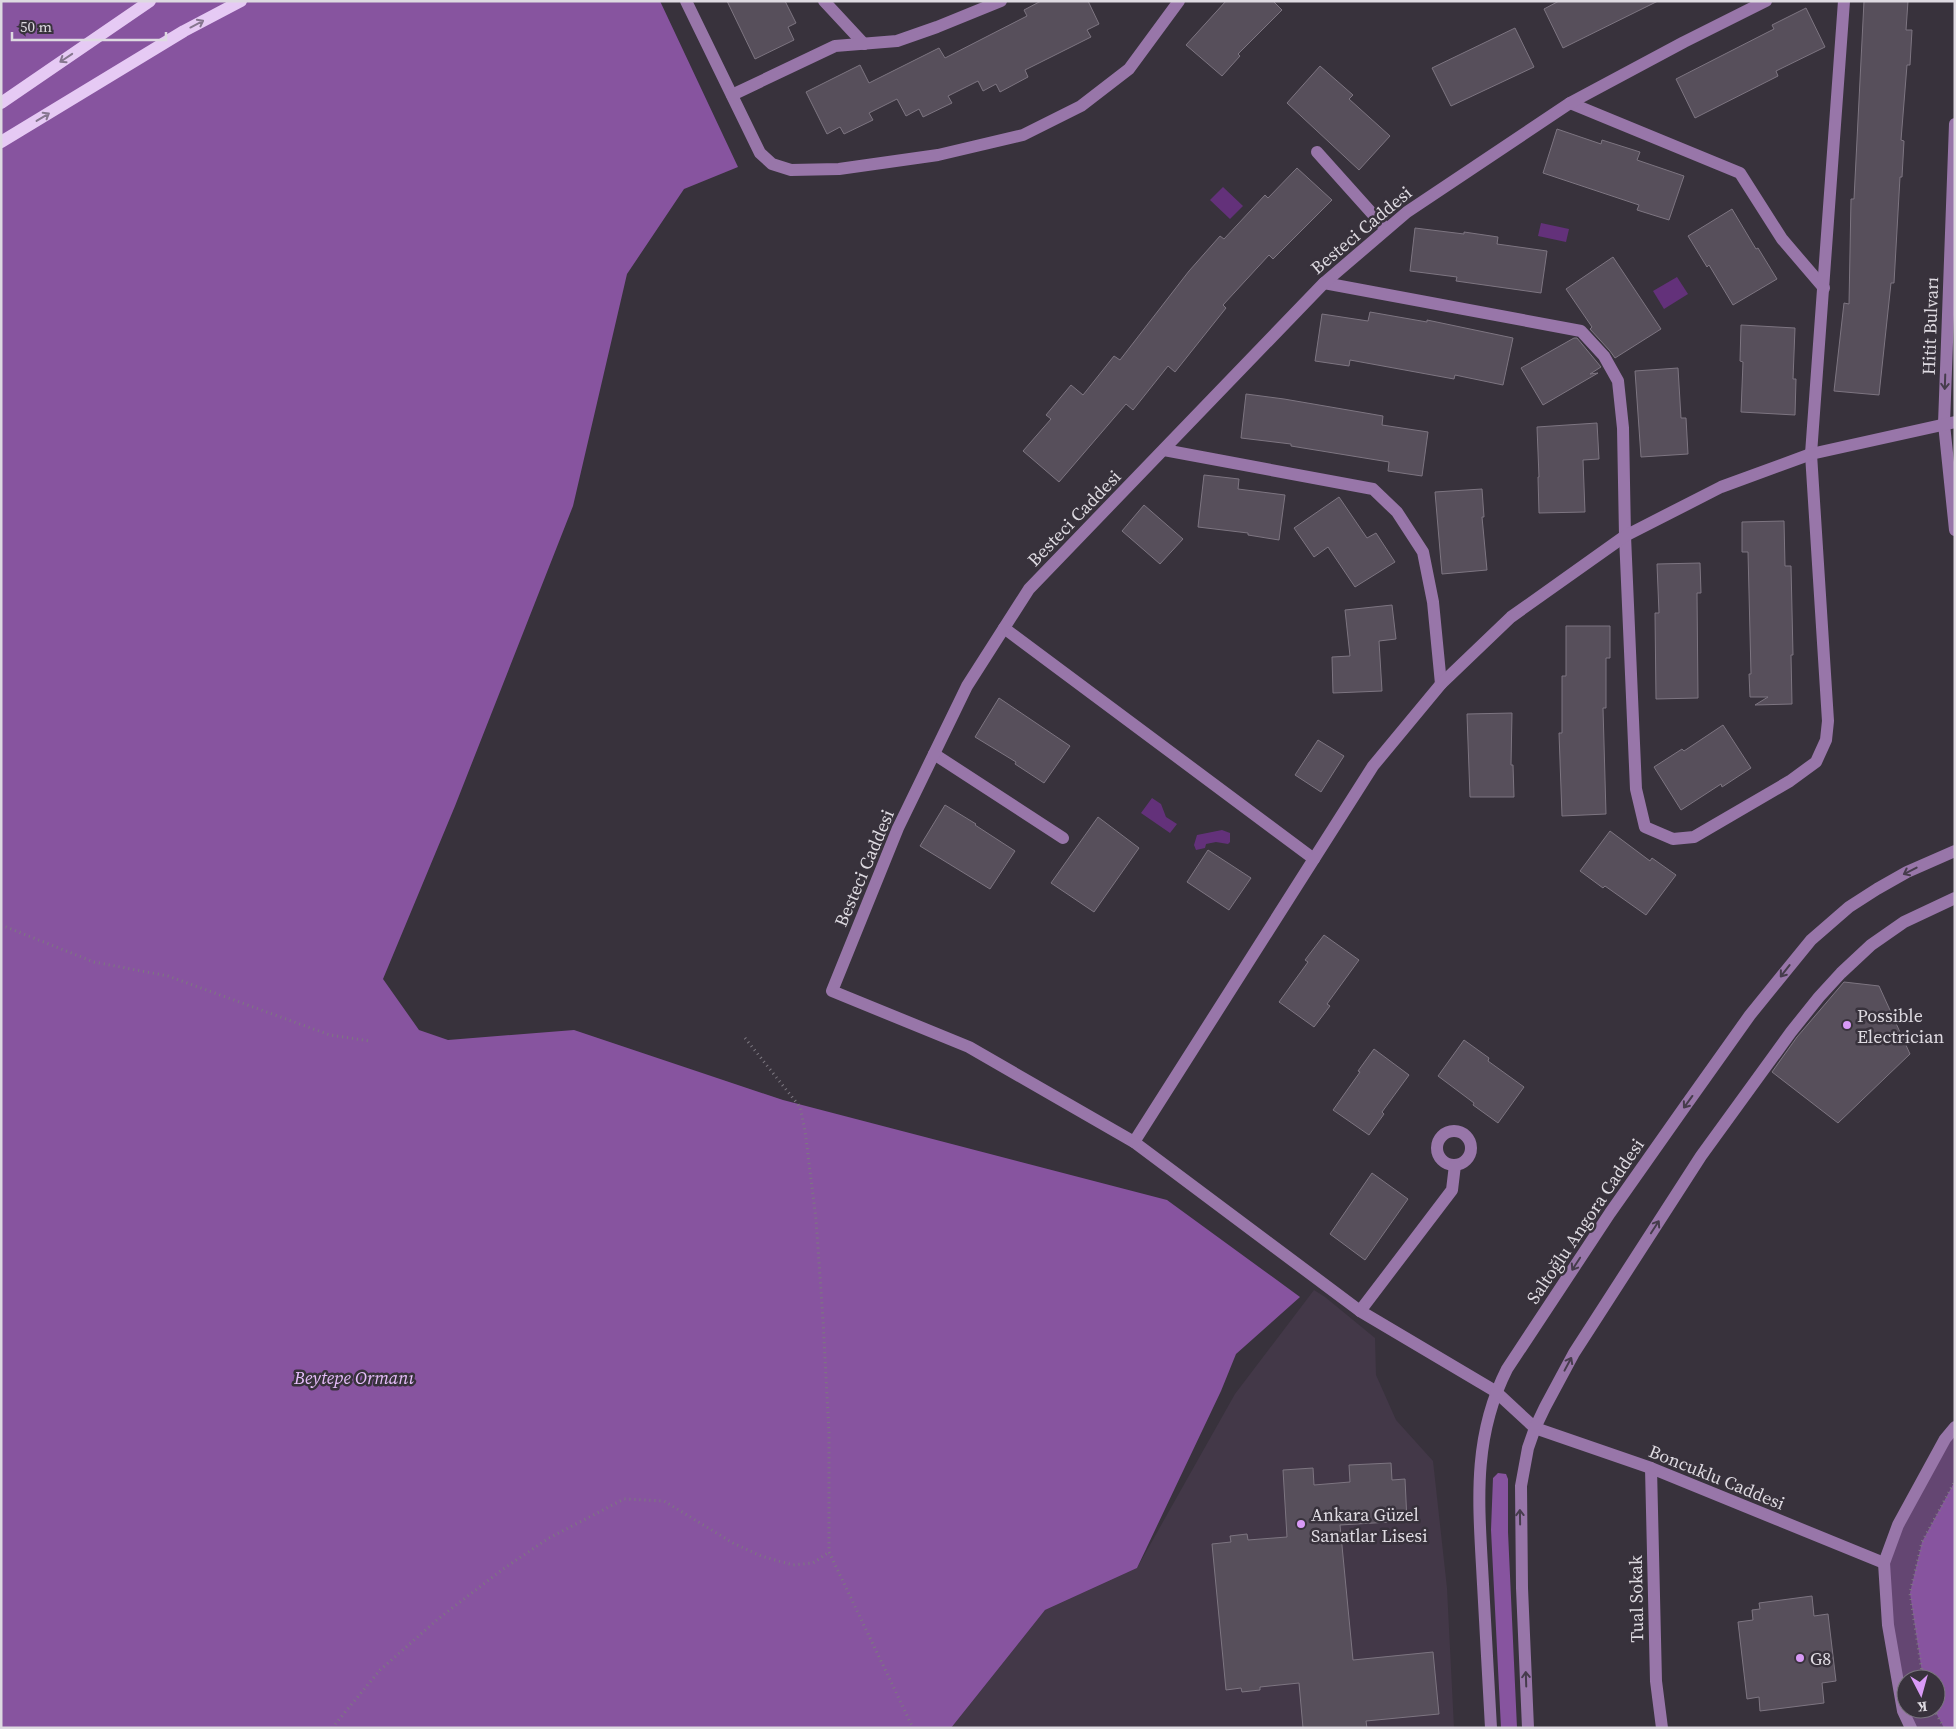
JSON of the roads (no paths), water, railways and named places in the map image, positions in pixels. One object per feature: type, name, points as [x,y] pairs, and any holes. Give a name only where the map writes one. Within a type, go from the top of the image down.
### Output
[{"type":"main road","points":[[1,103],[150,1]]},
{"type":"main road","points":[[1,142],[184,31],[241,1]]},
{"type":"street","points":[[686,1],[760,153],[772,164],[791,170],[839,169],[938,155],[1023,135],[1081,106],[1129,69],[1179,1]]},
{"type":"street","points":[[824,1],[864,44]]},
{"type":"street","points":[[732,95],[835,46],[897,41],[1001,1]]},
{"type":"street","name":"Besteci Caddesi","points":[[1134,1142],[969,1047],[832,991],[898,828],[967,686],[1029,589],[1324,283],[1386,229],[1406,212],[1570,103],[1766,1]]},
{"type":"street","points":[[1324,283],[1581,331],[1604,356],[1618,381],[1623,428],[1625,536],[1636,789],[1645,827],[1673,839],[1694,837],[1790,781],[1816,762],[1826,740],[1828,720],[1811,454],[1844,1]]},
{"type":"street","points":[[1570,103],[1740,172],[1782,240],[1824,288]]},
{"type":"street","name":"Hitit Bulvarı","points":[[1955,124],[1949,423],[1955,530]]},
{"type":"street","points":[[1317,152],[1386,229]]},
{"type":"street","points":[[1535,1428],[1495,1392],[1360,1311],[1134,1142],[1373,766],[1441,684],[1512,617],[1625,536],[1721,487],[1811,454],[1949,423]]},
{"type":"street","points":[[1164,450],[1373,489],[1397,512],[1423,552],[1433,602],[1441,684]]},
{"type":"street","points":[[1004,628],[1314,859]]},
{"type":"street","points":[[934,754],[1063,838]]},
{"type":"street","name":"Saltoğlu Angora Caddesi","points":[[1491,1728],[1479,1489],[1486,1420],[1495,1392],[1507,1369],[1610,1213],[1734,1038],[1792,961],[1811,940],[1849,907],[1907,872],[1955,851]]},
{"type":"street","points":[[1528,1728],[1520,1507],[1524,1467],[1535,1428],[1574,1352],[1701,1156],[1791,1032],[1841,973],[1871,945],[1904,922],[1955,898]]},
{"type":"street","points":[[1360,1311],[1452,1190],[1456,1165]]},
{"type":"street","points":[[1911,1728],[1903,1711],[1888,1625],[1884,1563],[1898,1525],[1945,1439],[1955,1427]]},
{"type":"street","name":"Boncuklu Caddesi","points":[[1535,1428],[1651,1468],[1884,1563]]},
{"type":"street","name":"Tual Sokak","points":[[1651,1468],[1656,1681],[1662,1728]]},
{"type":"place","name":"Possible Electrician","points":[[1847,1025]]},
{"type":"place","name":"Ankara Güzel Sanatlar Lisesi","points":[[1301,1524]]},
{"type":"place","name":"G8","points":[[1800,1658]]},
{"type":"park label","name":"Beytepe Ormanı","points":[[354,1377]]}]
